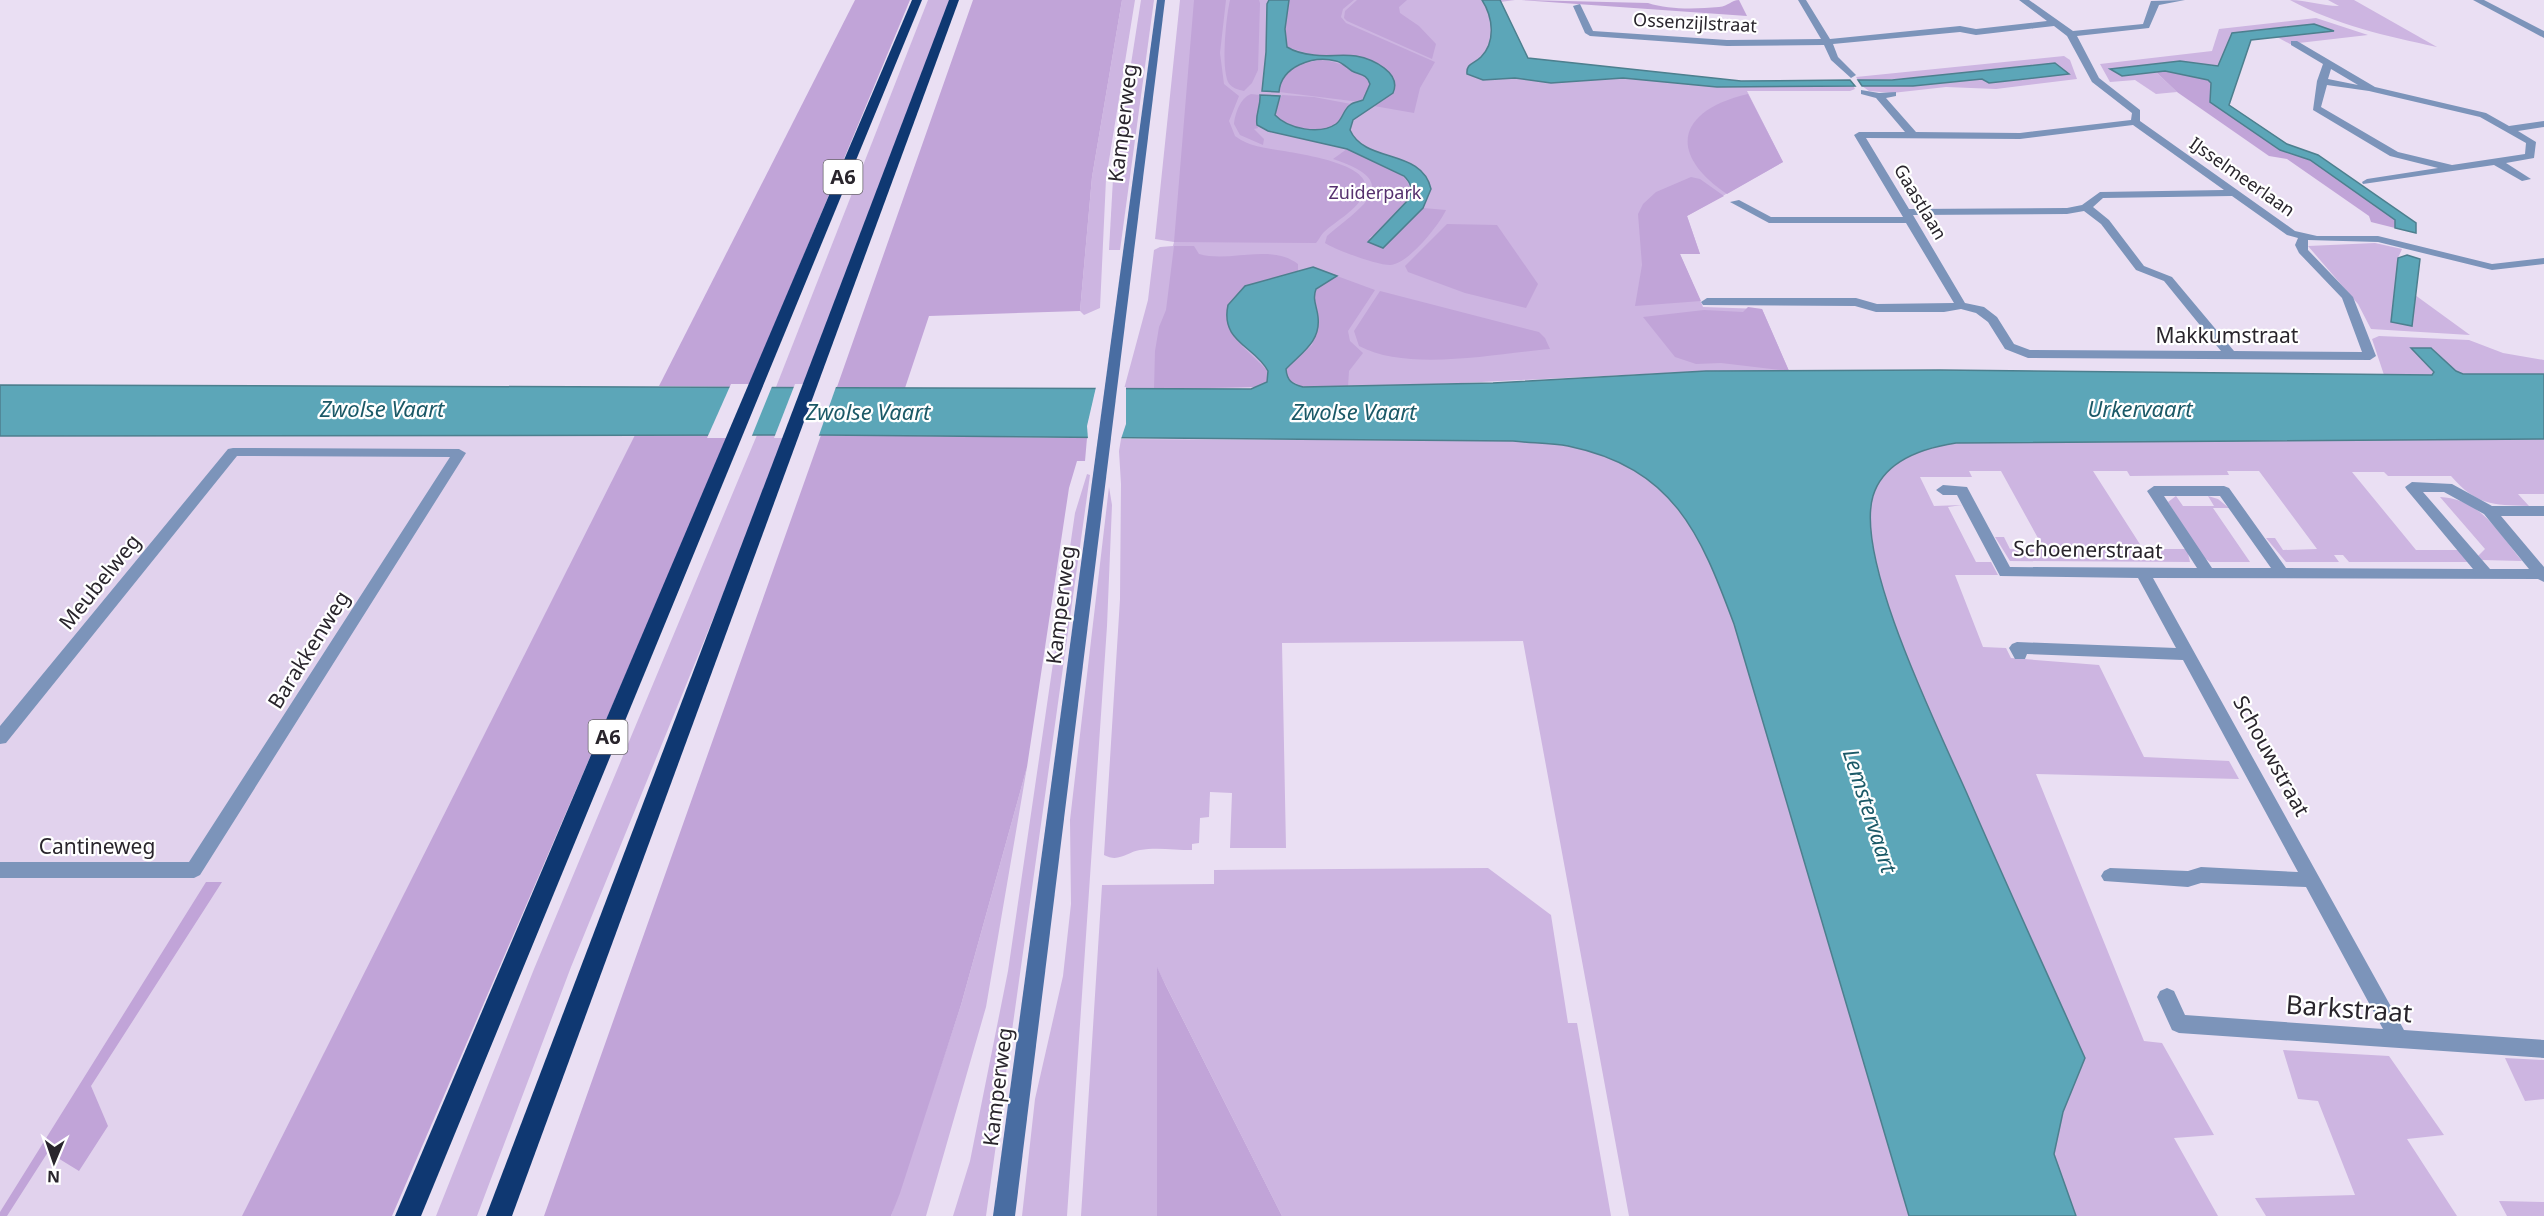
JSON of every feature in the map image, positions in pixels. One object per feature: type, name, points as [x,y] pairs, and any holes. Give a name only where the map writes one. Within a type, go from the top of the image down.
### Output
[{"type":"highway","name":"A6","points":[[408,1216],[917,0]]},
{"type":"highway","name":"A6","points":[[499,1216],[954,0]]},
{"type":"main road","name":"Kamperweg","points":[[1004,1216],[1161,0]]},
{"type":"street","points":[[1802,0],[1828,43],[1834,58],[1851,75]]},
{"type":"street","name":"IJsselmeerlaan","points":[[2023,0],[2071,34],[2095,80],[2138,112],[2134,122],[2286,230],[2317,239],[2378,239],[2492,267],[2544,261]]},
{"type":"street","points":[[2071,34],[2146,26],[2155,7],[2152,1],[2181,0]]},
{"type":"street","points":[[2477,0],[2544,34]]},
{"type":"street","name":"Ossenzijlstraat","points":[[1577,6],[1590,33],[1727,43],[1828,43]]},
{"type":"street","points":[[1828,43],[1960,28],[1976,32],[2057,23]]},
{"type":"street","points":[[2294,44],[2372,89]]},
{"type":"street","points":[[2328,63],[2316,108],[2394,154],[2454,168]]},
{"type":"street","points":[[2322,81],[2372,89],[2483,115],[2531,142],[2530,156],[2367,182]]},
{"type":"street","points":[[1864,92],[1879,96],[1893,94]]},
{"type":"street","points":[[1879,96],[1914,136]]},
{"type":"street","name":"Gaastlaan","points":[[1961,305],[1859,135],[2020,136],[2134,122]]},
{"type":"street","points":[[2507,129],[2544,124]]},
{"type":"street","points":[[2495,161],[2526,179]]},
{"type":"street","points":[[1735,202],[1769,220],[2067,211],[2086,207],[2100,195],[2235,193]]},
{"type":"street","points":[[2086,207],[2105,222],[2140,268],[2168,279],[2231,356]]},
{"type":"street","name":"Makkumstraat","points":[[1961,305],[1980,310],[1993,320],[2009,346],[2028,354],[2370,356],[2347,297],[2301,248],[2304,237]]},
{"type":"street","points":[[1707,302],[1856,303],[1876,308],[1944,308],[1961,305]]},
{"type":"street","name":"Barakkenweg","points":[[194,870],[459,453],[233,452]]},
{"type":"street","name":"Meubelweg","points":[[0,738],[233,452]]},
{"type":"street","points":[[2485,573],[2412,487],[2447,487],[2489,511],[2543,576]]},
{"type":"street","name":"Schoenerstraat","points":[[1943,490],[1962,490],[2005,572],[2485,573],[2543,576]]},
{"type":"street","name":"Schoenerstraat","points":[[2208,573],[2154,491],[2224,491],[2282,573]]},
{"type":"street","points":[[2489,511],[2544,511]]},
{"type":"street","name":"Schouwstraat","points":[[2143,573],[2398,1038]]},
{"type":"street","points":[[2020,655],[2017,648],[2189,654]]},
{"type":"street","name":"Cantineweg","points":[[0,870],[194,870]]},
{"type":"street","points":[[2110,876],[2188,879],[2201,875],[2311,880]]},
{"type":"street","name":"Barkstraat","points":[[2167,997],[2179,1024],[2544,1050]]},
{"type":"shaded area","points":[[0,432],[638,432],[257,1216],[0,1216]]},
{"type":"green space","points":[[855,0],[910,0],[749,387],[659,386]]},
{"type":"green space","points":[[928,0],[950,0],[806,387],[776,387]]},
{"type":"green space","points":[[973,0],[1122,0],[1092,177],[1080,311],[929,316],[905,388],[837,387]]},
{"type":"green space","points":[[1122,0],[1135,0],[1106,179],[1100,308],[1084,315],[1080,311],[1092,177]]},
{"type":"green space","points":[[1141,0],[1154,0],[1120,250],[1109,250],[1113,179]]},
{"type":"green space","name":"Zuiderpark","points":[[1180,0],[1515,0],[1500,2],[1528,58],[1741,81],[1850,80],[1855,89],[1850,91],[1747,91],[1783,162],[1687,216],[1700,254],[1680,254],[1703,307],[1762,309],[1789,371],[1706,371],[1422,385],[1124,389],[1148,300],[1154,250],[1173,246],[1174,242],[1155,239]]},
{"type":"green space","points":[[1194,0],[1226,0],[1220,53],[1224,84],[1239,96],[1229,121],[1235,136],[1254,145],[1306,155],[1343,166],[1357,173],[1365,182],[1361,200],[1324,232],[1316,243],[1174,242]]},
{"type":"green space","points":[[1230,0],[1259,0],[1260,3],[1258,70],[1252,83],[1244,91],[1231,86],[1226,75],[1225,41]]},
{"type":"green space","points":[[1289,0],[1354,0],[1343,9],[1341,17],[1346,23],[1435,62],[1420,88],[1414,113],[1374,106],[1384,100],[1357,56],[1316,56],[1287,47],[1285,29]]},
{"type":"green space","points":[[1357,0],[1407,0],[1399,7],[1400,13],[1419,26],[1436,44],[1432,59],[1347,21],[1344,18],[1345,11]]},
{"type":"green space","points":[[1521,0],[1648,3],[1674,8],[1710,8],[1739,0],[1747,16]]},
{"type":"green space","points":[[2290,0],[2339,6],[2328,0],[2354,0],[2437,47],[2343,23]]},
{"type":"green space","points":[[2316,18],[2368,35],[2290,44],[2277,37],[2333,31],[2314,24],[2232,33],[2219,66],[2180,61],[2111,69],[2122,76],[2156,72],[2177,92],[2156,94],[2135,80],[2110,82],[2100,64],[2212,51],[2219,29]]},
{"type":"green space","points":[[2064,56],[2070,60],[2077,79],[1996,89],[1946,87],[1892,93],[1869,91],[1862,86],[1913,86],[1982,79],[1989,83],[2068,74],[1858,80],[1856,77]]},
{"type":"green space","points":[[1320,60],[1341,64],[1363,75],[1370,84],[1367,94],[1360,102],[1279,92],[1283,78],[1293,69]]},
{"type":"green space","points":[[2165,71],[2208,80],[2211,83],[2210,102],[2280,150],[2310,160],[2395,220],[2395,228],[2371,222],[2369,216],[2287,159],[2269,156],[2177,92],[2156,72]]},
{"type":"green space","points":[[1251,94],[1260,95],[1258,128],[1254,129],[1264,139],[1263,145],[1240,135],[1234,124],[1241,103]]},
{"type":"green space","points":[[1748,94],[1783,162],[1727,194],[1708,179],[1695,163],[1688,149],[1688,135],[1695,122],[1707,111],[1724,101]]},
{"type":"green space","points":[[1282,95],[1314,97],[1351,104],[1335,126],[1308,130],[1289,124],[1275,115],[1276,105]]},
{"type":"green space","points":[[1347,149],[1388,166],[1409,184],[1410,195],[1404,207],[1391,221],[1369,238],[1383,247],[1423,208],[1446,210],[1423,242],[1398,263],[1385,265],[1377,263],[1325,243],[1327,236],[1354,214],[1370,195],[1372,185],[1367,176],[1333,159]]},
{"type":"green space","points":[[1691,177],[1700,179],[1724,196],[1687,216],[1700,254],[1680,254],[1701,301],[1635,306],[1642,265],[1638,214],[1643,204],[1656,192]]},
{"type":"green space","points":[[1447,224],[1497,225],[1538,284],[1526,308],[1465,293],[1408,272],[1405,266]]},
{"type":"green space","points":[[2375,243],[2402,249],[2398,258],[2391,322],[2412,325],[2415,295],[2470,335],[2371,329],[2358,304],[2308,246]]},
{"type":"green space","points":[[1174,246],[1194,246],[1199,254],[1211,256],[1276,255],[1298,264],[1298,272],[1245,286],[1228,324],[1242,346],[1268,371],[1267,382],[1260,387],[1154,389],[1155,351],[1159,327],[1166,310]]},
{"type":"green space","points":[[1337,276],[1375,290],[1348,331],[1350,341],[1363,353],[1349,371],[1348,387],[1303,387],[1286,378],[1286,369],[1312,345],[1319,321],[1314,299],[1316,289]]},
{"type":"green space","points":[[1380,291],[1539,332],[1550,349],[1426,360],[1379,354],[1359,346],[1354,331]]},
{"type":"green space","points":[[1748,307],[1762,309],[1789,371],[1721,363],[1696,364],[1675,357],[1643,317],[1704,310],[1743,312]]},
{"type":"green space","points":[[2379,336],[2469,340],[2503,353],[2544,360],[2544,374],[2463,374],[2456,371],[2432,348],[2412,348],[2434,373],[2432,375],[2384,375],[2372,339]]},
{"type":"green space","points":[[635,435],[729,435],[392,1216],[242,1216]]},
{"type":"green space","points":[[757,435],[788,435],[571,967],[477,1216],[436,1216],[534,969]]},
{"type":"green space","points":[[821,435],[1087,438],[1085,461],[1077,461],[1069,488],[1027,767],[961,1005],[900,1193],[891,1216],[544,1216]]},
{"type":"green space","points":[[1121,439],[1513,441],[1555,444],[1604,456],[1634,470],[1658,488],[1678,509],[1694,533],[1709,561],[1734,624],[1909,1216],[1629,1216],[1523,641],[1282,643],[1286,848],[1230,848],[1232,793],[1210,792],[1209,817],[1200,818],[1199,843],[1192,844],[1192,850],[1146,849],[1114,858],[1104,855],[1120,599],[1119,451]]},
{"type":"green space","points":[[2544,439],[2544,494],[2518,494],[2529,506],[2486,502],[2469,493],[2451,476],[2388,476],[2384,472],[2352,472],[2416,550],[2460,550],[2469,562],[2349,562],[2343,555],[2334,555],[2339,562],[2286,562],[2266,538],[2275,538],[2283,550],[2317,549],[2259,471],[2227,471],[2229,475],[2130,476],[2127,471],[2093,471],[2143,549],[2187,549],[2190,562],[2010,561],[1995,537],[2004,537],[2010,549],[2044,549],[2001,471],[1969,471],[1972,477],[1920,477],[1934,506],[1962,505],[1948,507],[1976,562],[1991,562],[1998,575],[1955,575],[1983,647],[2006,648],[2011,658],[2099,665],[2144,757],[2229,761],[2239,779],[2036,774],[2144,1041],[2162,1043],[2214,1135],[2174,1138],[2218,1216],[2076,1216],[2054,1154],[2063,1112],[2085,1058],[1921,690],[1887,602],[1876,561],[1870,525],[1873,496],[1878,484],[1886,473],[1906,458],[1931,448],[1956,443]]},
{"type":"green space","points":[[1087,474],[1090,475],[986,1216],[953,1216],[970,1161],[1008,971],[1075,513]]},
{"type":"green space","points":[[1109,487],[1112,505],[1107,626],[1067,1216],[1022,1216],[1035,1099],[1063,976],[1071,904],[1070,820]]},
{"type":"green space","points":[[2176,496],[2183,506],[2214,506],[2208,496],[2218,499],[2229,508],[2213,508],[2250,562],[2210,562],[2203,557],[2168,502]]},
{"type":"green space","points":[[2440,497],[2454,499],[2478,510],[2522,561],[2482,560],[2478,556],[2485,549]]},
{"type":"green space","points":[[1027,767],[986,1007],[926,1216],[891,1216],[961,1005]]},
{"type":"green space","points":[[1488,868],[1551,915],[1568,1023],[1577,1023],[1611,1216],[1282,1216],[1157,968],[1157,1216],[1081,1216],[1102,885],[1214,884],[1214,870]]},
{"type":"green space","points":[[206,882],[222,882],[91,1086],[108,1126],[79,1171],[48,1152],[7,1216],[0,1216],[0,1212]]},
{"type":"green space","points":[[1157,967],[1166,986],[1282,1216],[1157,1216]]},
{"type":"green space","points":[[2283,1050],[2389,1056],[2444,1135],[2407,1139],[2457,1216],[2266,1216],[2255,1198],[2355,1195],[2318,1101],[2298,1099]]},
{"type":"green space","points":[[2505,1058],[2544,1060],[2544,1099],[2525,1101]]},
{"type":"green space","points":[[2499,1201],[2544,1202],[2544,1216],[2507,1216]]},
{"type":"water","points":[[1269,0],[1289,0],[1285,29],[1287,47],[1310,55],[1351,55],[1363,58],[1384,68],[1393,79],[1395,86],[1393,93],[1353,120],[1350,130],[1357,141],[1368,148],[1417,167],[1426,176],[1431,189],[1423,208],[1383,248],[1368,242],[1409,199],[1411,186],[1404,176],[1347,149],[1268,131],[1257,125],[1260,95],[1280,96],[1275,115],[1288,124],[1313,130],[1336,124],[1348,107],[1363,100],[1370,84],[1365,77],[1336,61],[1318,60],[1300,64],[1292,69],[1281,83],[1279,92],[1262,91]]},
{"type":"water","points":[[1482,0],[1500,0],[1528,58],[1741,81],[1850,80],[1855,86],[1717,87],[1623,78],[1551,83],[1515,78],[1483,80],[1467,74],[1469,66],[1486,51],[1491,37],[1489,14]]},
{"type":"water","points":[[2314,24],[2334,31],[2251,40],[2229,105],[2287,144],[2318,155],[2416,223],[2416,233],[2395,228],[2395,220],[2310,160],[2280,150],[2210,102],[2211,83],[2208,80],[2165,71],[2122,76],[2110,69],[2180,61],[2218,66],[2232,33]]},
{"type":"water","points":[[2055,63],[2069,74],[1989,83],[1982,79],[1913,86],[1862,86],[1858,80],[1892,80]]},
{"type":"water","points":[[2407,255],[2420,259],[2412,326],[2391,322],[2398,258]]},
{"type":"water","points":[[1313,267],[1337,276],[1316,289],[1318,326],[1316,333],[1309,346],[1286,369],[1291,381],[1303,387],[1493,383],[1706,371],[1940,370],[2432,375],[2434,372],[2411,348],[2431,348],[2456,371],[2463,374],[2544,374],[2544,439],[1956,443],[1918,452],[1886,473],[1873,496],[1870,525],[1876,561],[1887,602],[1921,690],[2085,1058],[2063,1112],[2054,1154],[2076,1216],[1909,1216],[1734,624],[1709,561],[1678,509],[1658,488],[1634,470],[1604,456],[1568,446],[1513,441],[821,435],[0,436],[0,385],[1251,389],[1267,382],[1268,371],[1255,355],[1234,336],[1227,317],[1228,305],[1245,286]]},
{"type":"pier","points":[[731,384],[773,384],[751,438],[707,438]]},
{"type":"pier","points":[[795,384],[837,384],[818,438],[774,438]]},
{"type":"pier","points":[[1096,387],[1126,387],[1126,424],[1121,439],[1088,439],[1087,426]]},
{"type":"water label","name":"Zwolse Vaart","points":[[382,409]]},
{"type":"water label","name":"Urkervaart","points":[[2140,409]]},
{"type":"water label","name":"Zwolse Vaart","points":[[868,412]]},
{"type":"water label","name":"Zwolse Vaart","points":[[1354,412]]},
{"type":"water label","name":"Lemstervaart","points":[[1870,811]]}]
